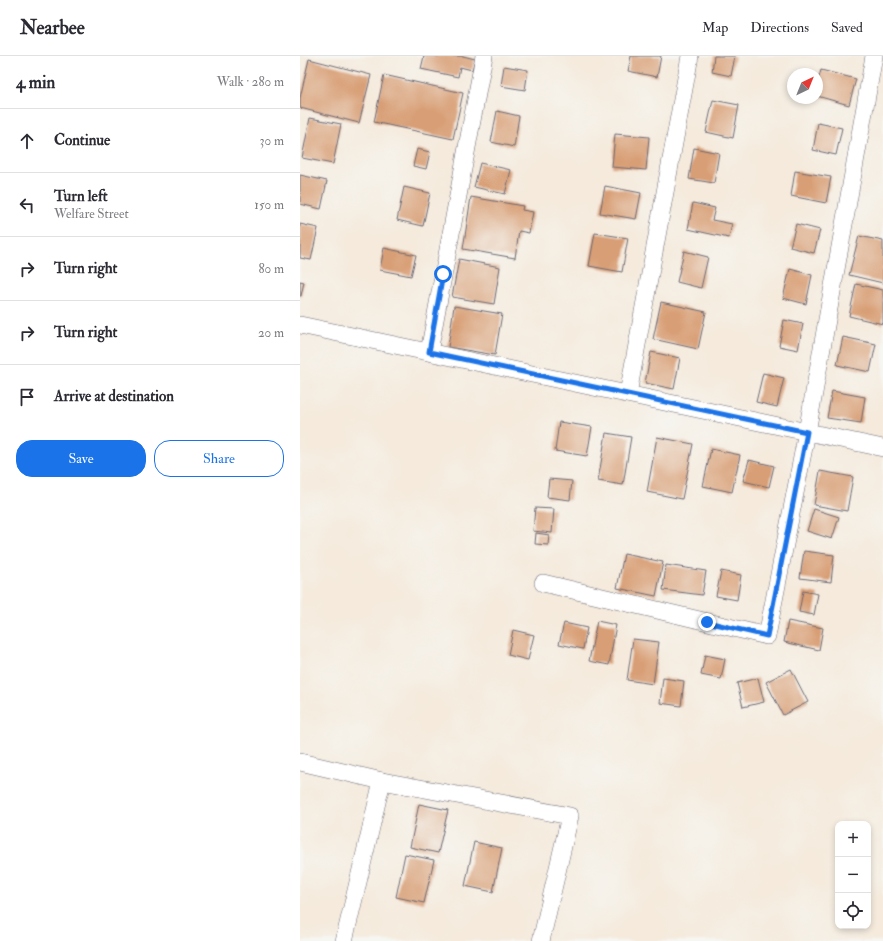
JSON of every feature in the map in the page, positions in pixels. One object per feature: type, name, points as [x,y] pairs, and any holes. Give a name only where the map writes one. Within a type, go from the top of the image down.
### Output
[{"type":"street","points":[[429,352],[484,56]]},
{"type":"street","points":[[628,394],[690,56]]},
{"type":"street","points":[[543,583],[767,636],[807,432],[874,56]]},
{"type":"street","points":[[300,325],[883,448]]},
{"type":"street","points":[[300,762],[382,781],[570,816],[541,941]]},
{"type":"street","points":[[344,941],[382,781]]},
{"type":"building","points":[[424,56],[463,56],[475,59],[472,70],[460,67],[458,77],[421,69]]},
{"type":"building","points":[[631,56],[661,56],[657,77],[628,71]]},
{"type":"building","points":[[714,56],[735,56],[731,76],[712,72]]},
{"type":"building","points":[[309,59],[371,75],[359,123],[300,108],[300,98]]},
{"type":"building","points":[[504,66],[528,70],[525,90],[501,86]]},
{"type":"building","points":[[823,71],[856,79],[849,105],[823,98]]},
{"type":"building","points":[[384,75],[463,93],[453,139],[374,122]]},
{"type":"building","points":[[713,100],[739,105],[733,138],[706,132]]},
{"type":"building","points":[[497,111],[519,116],[514,147],[491,142]]},
{"type":"building","points":[[310,118],[341,124],[333,164],[302,158]]},
{"type":"building","points":[[818,123],[842,128],[836,155],[813,150]]},
{"type":"building","points":[[615,134],[649,137],[646,170],[612,167]]},
{"type":"building","points":[[694,148],[719,153],[714,183],[689,179]]},
{"type":"building","points":[[417,149],[430,152],[426,169],[413,166]]},
{"type":"building","points":[[480,163],[511,170],[505,194],[474,187]]},
{"type":"building","points":[[795,171],[831,177],[826,203],[791,196]]},
{"type":"building","points":[[300,175],[327,181],[321,209],[300,204]]},
{"type":"building","points":[[605,186],[641,193],[636,219],[600,213]]},
{"type":"building","points":[[404,187],[430,193],[423,226],[397,220]]},
{"type":"building","points":[[471,197],[523,206],[522,210],[533,212],[529,233],[519,231],[515,258],[463,249]]},
{"type":"building","points":[[693,203],[715,208],[712,220],[732,224],[729,238],[688,229]]},
{"type":"building","points":[[300,224],[318,228],[311,260],[300,258]]},
{"type":"building","points":[[796,224],[820,230],[814,253],[790,247]]},
{"type":"building","points":[[595,233],[628,238],[622,272],[589,266]]},
{"type":"building","points":[[859,236],[883,241],[883,283],[849,275]]},
{"type":"building","points":[[384,248],[416,255],[411,276],[380,270]]},
{"type":"building","points":[[684,251],[708,257],[701,288],[677,282]]},
{"type":"building","points":[[459,259],[500,267],[494,304],[452,297]]},
{"type":"building","points":[[790,269],[812,275],[806,304],[783,298]]},
{"type":"building","points":[[300,281],[304,282],[301,296],[300,296]]},
{"type":"building","points":[[856,284],[883,290],[883,324],[849,316]]},
{"type":"building","points":[[661,302],[706,312],[698,349],[653,339]]},
{"type":"building","points":[[454,306],[502,314],[495,355],[448,347]]},
{"type":"building","points":[[784,320],[803,324],[798,350],[779,346]]},
{"type":"building","points":[[843,337],[876,344],[870,372],[837,365]]},
{"type":"building","points":[[651,352],[680,358],[674,389],[645,383]]},
{"type":"building","points":[[763,373],[784,378],[777,407],[756,402]]},
{"type":"building","points":[[832,391],[865,397],[861,423],[827,418]]},
{"type":"building","points":[[559,422],[592,427],[587,456],[555,451]]},
{"type":"building","points":[[606,433],[631,437],[623,485],[598,481]]},
{"type":"building","points":[[657,437],[693,444],[682,499],[647,492]]},
{"type":"building","points":[[711,449],[740,455],[732,492],[703,486]]},
{"type":"building","points":[[749,460],[774,466],[769,487],[743,481]]},
{"type":"building","points":[[820,471],[853,477],[847,511],[814,505]]},
{"type":"building","points":[[549,479],[572,481],[570,500],[547,497]]},
{"type":"building","points":[[535,508],[554,509],[552,533],[533,531]]},
{"type":"building","points":[[814,509],[839,517],[832,539],[807,531]]},
{"type":"building","points":[[536,533],[549,535],[548,545],[535,544]]},
{"type":"building","points":[[804,551],[834,555],[831,582],[800,578]]},
{"type":"building","points":[[624,554],[663,562],[656,596],[617,588]]},
{"type":"building","points":[[666,565],[706,571],[702,595],[663,590]]},
{"type":"building","points":[[721,571],[741,575],[737,600],[716,596]]},
{"type":"building","points":[[803,591],[818,594],[814,615],[799,612]]},
{"type":"building","points":[[597,621],[616,625],[609,665],[589,661]]},
{"type":"building","points":[[788,621],[823,628],[819,650],[784,642]]},
{"type":"building","points":[[564,623],[587,628],[583,649],[559,644]]},
{"type":"building","points":[[513,630],[534,635],[528,660],[508,655]]},
{"type":"building","points":[[633,639],[659,642],[653,684],[627,680]]},
{"type":"building","points":[[705,655],[725,659],[721,679],[701,675]]},
{"type":"building","points":[[791,669],[808,702],[783,715],[766,682]]},
{"type":"building","points":[[663,678],[684,681],[681,706],[660,703]]},
{"type":"building","points":[[758,678],[764,702],[743,707],[737,683]]},
{"type":"building","points":[[419,804],[448,810],[438,853],[410,847]]},
{"type":"building","points":[[474,842],[502,848],[493,892],[465,886]]},
{"type":"building","points":[[405,854],[434,860],[424,903],[396,897]]},
{"type":"route","points":[[443,274],[429,352],[807,432],[767,636],[707,622]]}]
